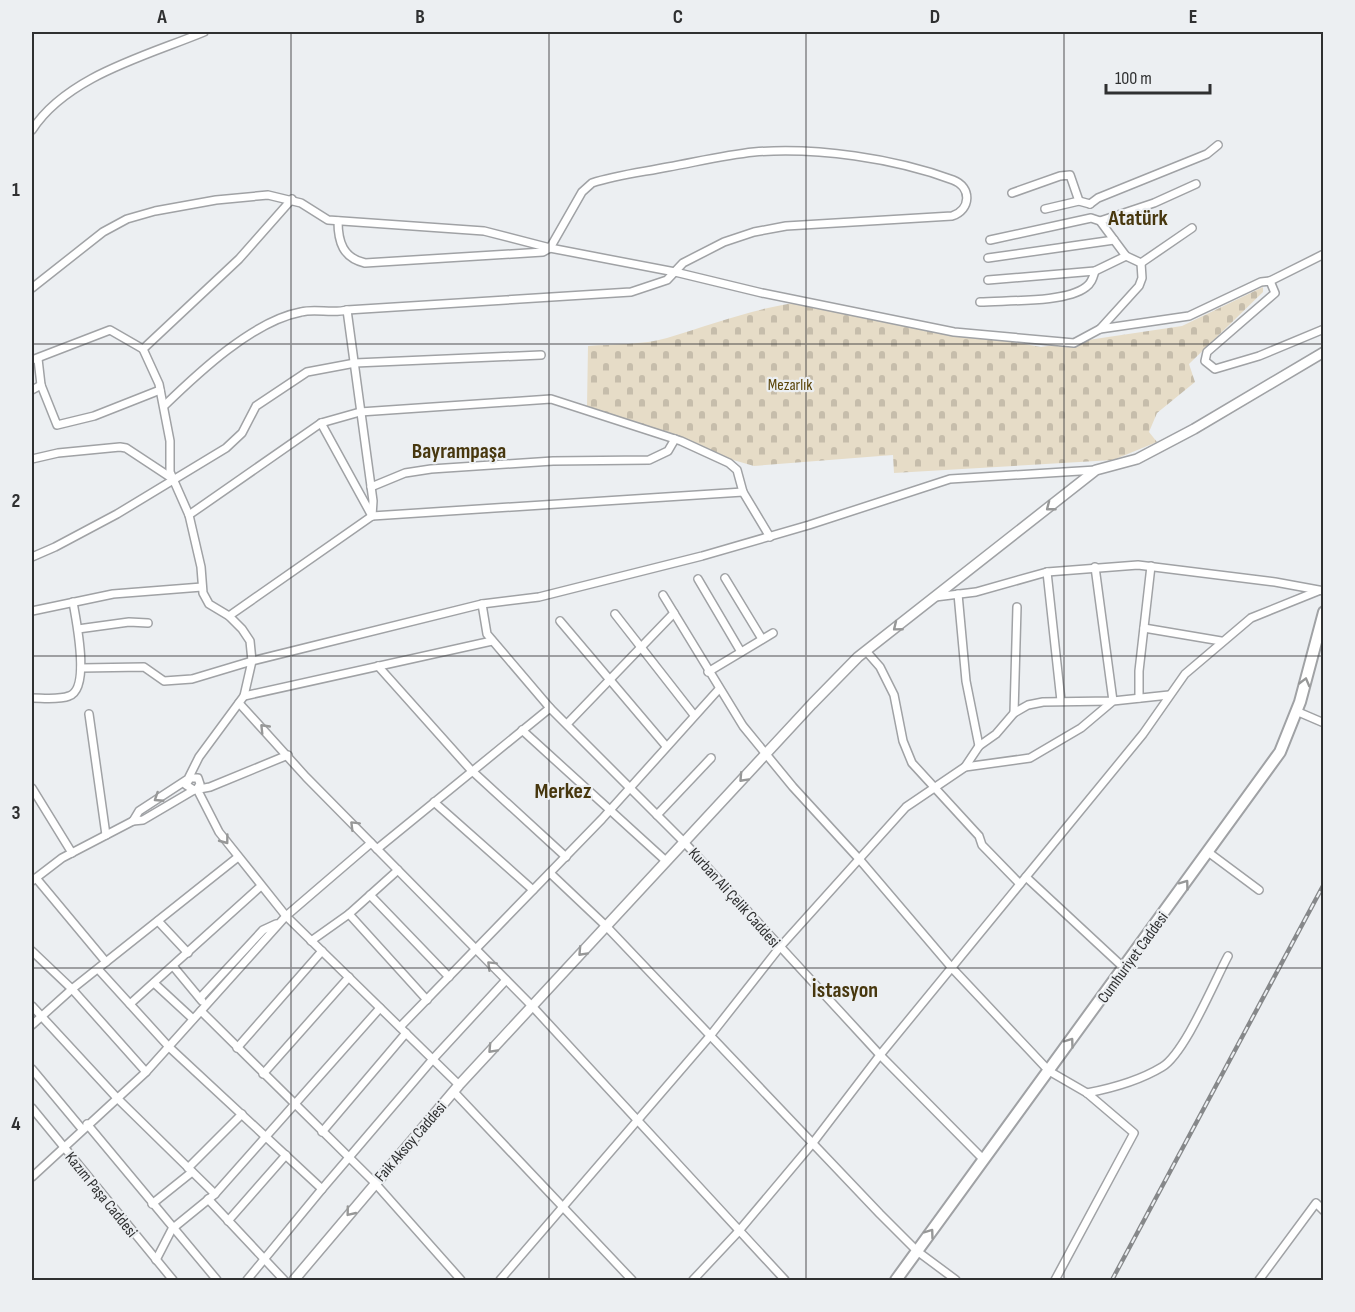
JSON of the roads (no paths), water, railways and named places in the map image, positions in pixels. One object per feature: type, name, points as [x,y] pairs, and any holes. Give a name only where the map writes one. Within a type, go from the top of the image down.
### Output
[{"type":"main road","points":[[1096,471],[1137,459],[1194,429],[1323,352]]},
{"type":"main road","name":"Faik Aksoy Caddesi","points":[[294,1281],[374,1182],[456,1088],[765,754],[866,651],[1096,471]]},
{"type":"main road","name":"Cumhuriyet Caddesi","points":[[896,1281],[1280,752],[1296,711],[1323,612]]},
{"type":"street","points":[[32,130],[53,104],[82,83],[204,32]]},
{"type":"street","points":[[1089,204],[1098,198],[1207,154],[1218,145]]},
{"type":"street","points":[[164,406],[206,366],[271,324],[301,312],[330,313],[346,310],[620,294],[642,290],[667,280],[683,263],[724,242],[754,232],[786,226],[952,216],[963,210],[967,195],[955,181],[841,154],[752,153],[591,183],[582,192],[550,248],[540,252],[509,252],[365,263],[353,259],[344,251],[339,237],[338,221]]},
{"type":"street","points":[[1012,193],[1070,175],[1079,201]]},
{"type":"street","points":[[1100,221],[1196,184]]},
{"type":"street","points":[[32,288],[103,232],[142,214],[233,198],[268,195],[292,199],[322,218],[338,221],[484,231],[550,248],[675,272],[762,293],[954,332],[1074,343],[1100,329],[1139,286],[1142,278],[1141,263]]},
{"type":"street","points":[[143,349],[238,259],[292,199]]},
{"type":"street","points":[[1045,209],[1079,201],[1089,204]]},
{"type":"street","points":[[1089,204],[1091,218]]},
{"type":"street","points":[[990,240],[1091,218],[1100,221],[1126,256],[1141,263]]},
{"type":"street","points":[[1141,263],[1192,228]]},
{"type":"street","points":[[988,258],[1095,245],[1114,240]]},
{"type":"street","points":[[1100,329],[1189,316],[1261,282],[1270,281],[1323,254]]},
{"type":"street","points":[[988,280],[1095,271],[1126,256]]},
{"type":"street","points":[[980,302],[1060,296],[1084,289],[1091,283],[1095,271]]},
{"type":"street","points":[[1270,281],[1275,293],[1207,352],[1204,361],[1215,369],[1238,364],[1323,330]]},
{"type":"street","points":[[346,310],[371,487],[372,516]]},
{"type":"street","points":[[160,390],[94,416],[57,425],[41,386],[35,359],[110,330],[143,349],[160,390],[173,478],[189,515],[201,567],[202,588],[209,604],[229,616],[247,635],[252,661],[244,696],[199,757],[188,779]]},
{"type":"street","points":[[32,556],[55,547],[117,514],[235,441],[256,406],[296,378],[318,369],[355,363],[541,355]]},
{"type":"street","points":[[32,390],[41,386]]},
{"type":"street","points":[[189,515],[321,423],[360,412],[551,399],[675,439],[734,466],[743,492],[770,537]]},
{"type":"street","points":[[321,423],[372,516]]},
{"type":"street","points":[[371,487],[405,473],[431,469],[554,461],[649,460],[668,451],[675,439]]},
{"type":"street","points":[[32,459],[58,453],[120,447],[126,448],[173,478]]},
{"type":"street","points":[[81,668],[144,667],[165,681],[192,679],[252,661],[482,604],[540,597],[770,537],[950,479],[1096,471]]},
{"type":"street","points":[[229,616],[372,516],[743,492]]},
{"type":"street","points":[[935,597],[976,592],[1047,573],[1095,567],[1151,566],[1275,582],[1321,591]]},
{"type":"street","points":[[1139,698],[1151,566]]},
{"type":"street","points":[[1095,567],[1113,701]]},
{"type":"street","points":[[1047,573],[1061,701]]},
{"type":"street","points":[[725,578],[762,639]]},
{"type":"street","points":[[698,579],[741,652]]},
{"type":"street","points":[[32,611],[113,594],[202,588]]},
{"type":"street","points":[[693,1281],[738,1232],[812,1144],[880,1055],[1143,734],[1185,674],[1221,641],[1251,618],[1321,591]]},
{"type":"street","points":[[958,594],[966,681],[979,746]]},
{"type":"street","points":[[663,595],[743,726],[952,968],[1049,1071],[1087,1092],[1134,1133],[1054,1281]]},
{"type":"street","points":[[32,699],[70,696],[78,690],[81,668],[73,602]]},
{"type":"street","name":"Kurban Ali Çelik Caddesi","points":[[482,604],[487,634],[550,708],[684,842],[880,1055],[984,1160]]},
{"type":"street","points":[[1014,713],[1017,607]]},
{"type":"street","points":[[567,724],[674,613]]},
{"type":"street","points":[[615,614],[694,715]]},
{"type":"street","points":[[560,621],[666,746]]},
{"type":"street","points":[[78,629],[129,622],[148,623]]},
{"type":"street","points":[[1144,628],[1221,641]]},
{"type":"street","points":[[708,672],[773,633]]},
{"type":"street","points":[[244,696],[492,641]]},
{"type":"street","points":[[866,651],[880,668],[894,695],[910,757],[923,776],[979,836],[982,845],[1020,884]]},
{"type":"street","points":[[378,666],[471,771],[566,856]]},
{"type":"street","points":[[322,1132],[427,1000],[611,808],[719,688]]},
{"type":"street","points":[[500,1281],[710,1036],[780,947],[906,807],[965,767],[979,746],[996,734],[1014,713],[1028,705],[1061,701],[1113,701],[1169,695]]},
{"type":"street","points":[[965,767],[1030,758],[1081,728],[1113,701]]},
{"type":"street","points":[[239,703],[371,843],[532,1006],[785,1281]]},
{"type":"street","points":[[377,849],[550,708]]},
{"type":"street","points":[[1296,711],[1323,723]]},
{"type":"street","points":[[89,714],[106,835]]},
{"type":"street","points":[[522,730],[611,808],[666,861]]},
{"type":"street","points":[[106,962],[34,879],[72,853],[133,821],[143,820],[196,790],[210,787],[288,755]]},
{"type":"street","points":[[657,815],[711,758]]},
{"type":"street","points":[[133,821],[139,811],[192,777],[198,778],[200,784],[196,790]]},
{"type":"street","points":[[32,788],[72,853]]},
{"type":"street","points":[[196,790],[219,832],[283,918],[322,951],[433,1059],[562,1207],[632,1281]]},
{"type":"street","points":[[434,802],[533,890]]},
{"type":"street","points":[[32,1177],[146,1072],[283,918],[371,843]]},
{"type":"street","points":[[1208,852],[1259,890]]},
{"type":"street","points":[[32,1025],[106,962],[238,857]]},
{"type":"street","points":[[311,941],[349,914],[398,870]]},
{"type":"street","points":[[550,873],[606,926],[812,1144],[917,1251],[956,1281]]},
{"type":"street","points":[[1026,878],[1124,968]]},
{"type":"street","points":[[130,1004],[261,886]]},
{"type":"street","points":[[370,895],[449,977]]},
{"type":"street","points":[[349,914],[427,1000]]},
{"type":"street","points":[[200,998],[262,930],[283,918]]},
{"type":"street","points":[[158,921],[188,953]]},
{"type":"street","points":[[32,951],[72,990],[146,1072]]},
{"type":"street","points":[[237,1048],[322,951]]},
{"type":"street","points":[[1087,1092],[1118,1087],[1164,1066],[1184,1042],[1228,956]]},
{"type":"street","points":[[173,966],[206,1005]]},
{"type":"street","points":[[98,969],[169,1047],[322,1189]]},
{"type":"street","points":[[263,1074],[349,977]]},
{"type":"street","points":[[247,1281],[433,1059],[506,980]]},
{"type":"street","points":[[154,983],[193,1019]]},
{"type":"street","points":[[32,1006],[117,1098],[215,1194]]},
{"type":"street","points":[[156,1260],[172,1229],[215,1194],[380,1008]]},
{"type":"street","points":[[201,1011],[294,1106],[374,1182],[461,1281]]},
{"type":"street","points":[[32,1069],[217,1281]]},
{"type":"street","name":"Kazım Paşa Caddesi","points":[[32,1108],[173,1281]]},
{"type":"street","points":[[152,1204],[190,1170],[242,1114]]},
{"type":"street","points":[[228,1221],[286,1155]]},
{"type":"street","points":[[208,1200],[284,1281]]},
{"type":"street","points":[[1259,1281],[1316,1203],[1323,1211]]},
{"type":"railway","points":[[1112,1280],[1324,884]]},
{"type":"district","name":"Atatürk","points":[[1138,217]]},
{"type":"district","name":"Bayrampaşa","points":[[459,450]]},
{"type":"district","name":"Merkez","points":[[563,790]]},
{"type":"district","name":"İstasyon","points":[[845,989]]},
{"type":"park label","name":"Mezarlık","points":[[790,384]]}]
